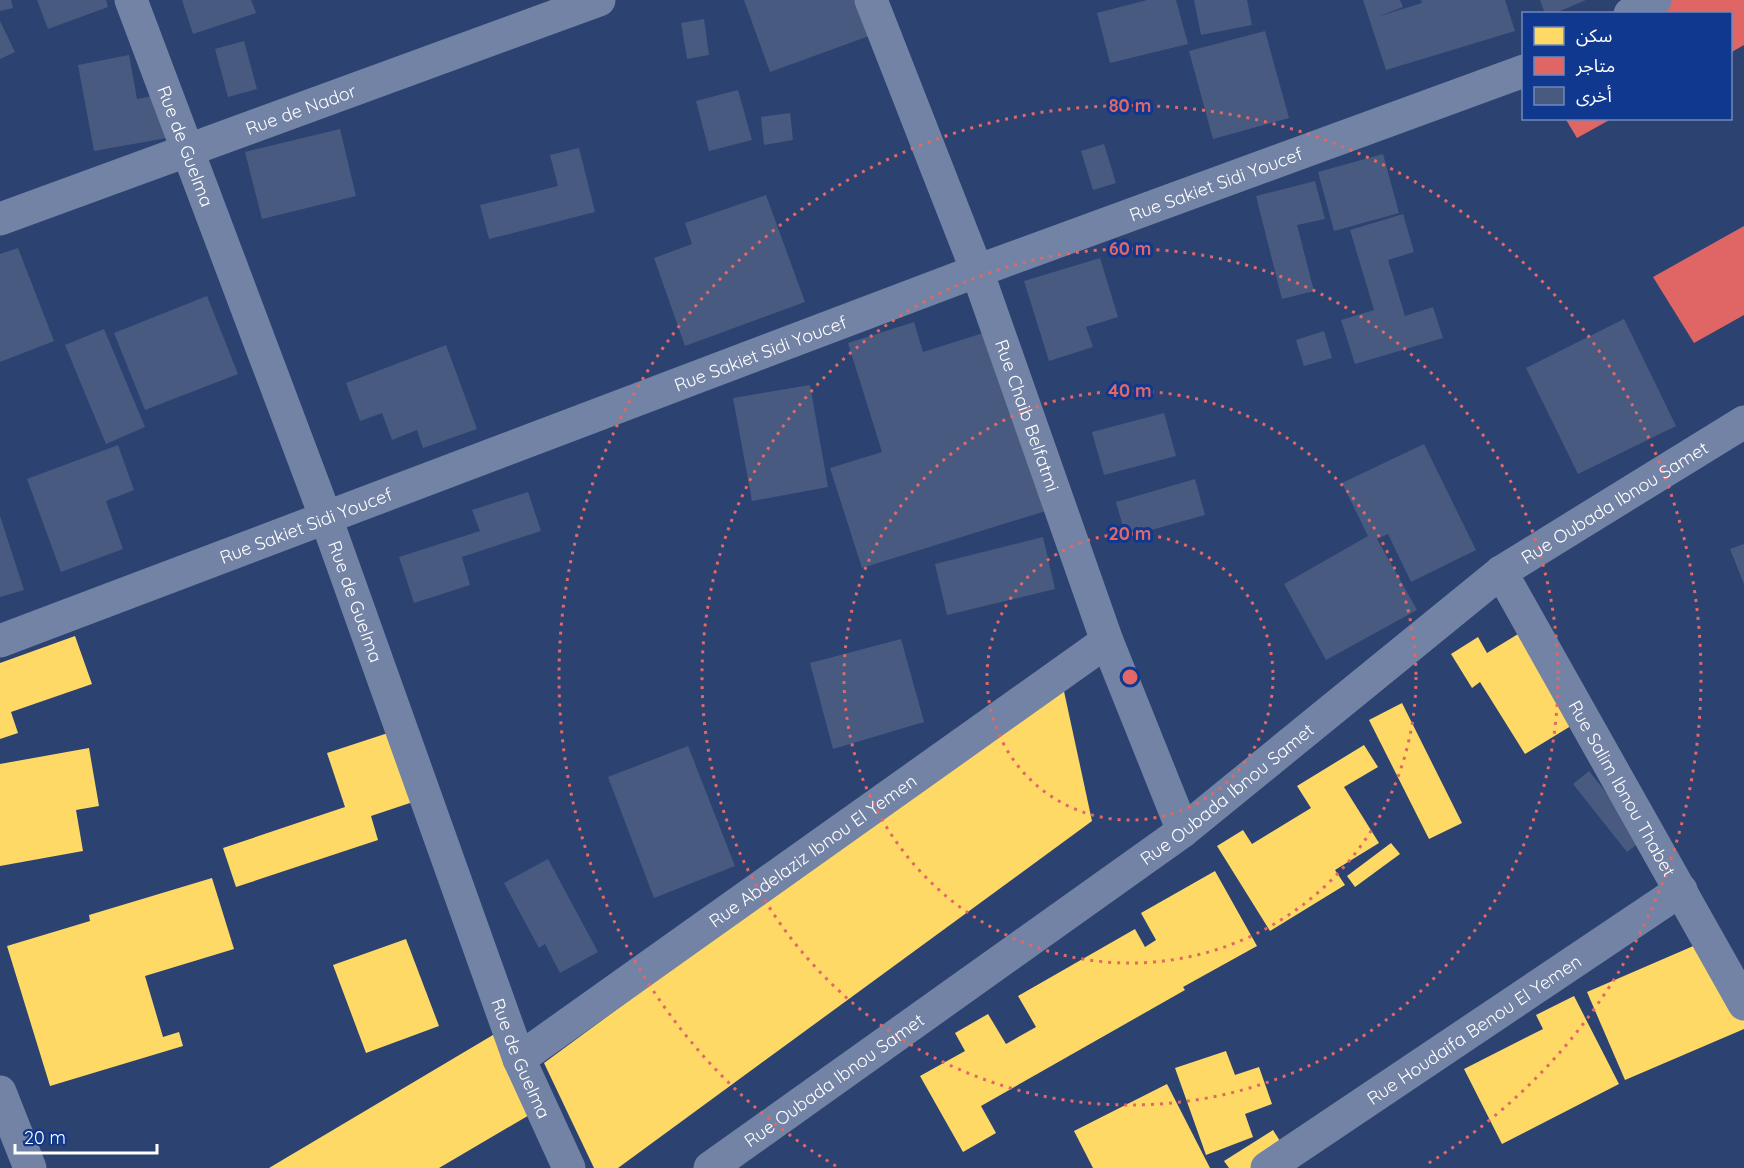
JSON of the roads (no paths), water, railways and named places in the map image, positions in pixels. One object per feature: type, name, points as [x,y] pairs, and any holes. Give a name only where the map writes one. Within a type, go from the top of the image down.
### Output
[{"type":"street","name":"Rue de Guelma","points":[[131,0],[326,518],[519,1059],[569,1168]]},
{"type":"street","name":"Rue de Nador","points":[[0,219],[599,0]]},
{"type":"street","name":"Rue Chaib Belfatmi","points":[[871,0],[977,272],[1107,641],[1183,831]]},
{"type":"street","points":[[1634,12],[1655,0]]},
{"type":"street","name":"Rue Sakiet Sidi Youcef","points":[[0,641],[977,272],[1522,72]]},
{"type":"street","name":"Rue Oubada Ibnou Samet","points":[[710,1168],[1183,831],[1502,572],[1744,422]]},
{"type":"street","name":"Rue Salim Ibnou Thabet","points":[[1502,572],[1744,1005]]},
{"type":"street","name":"Rue Abdelaziz Ibnou El Yemen","points":[[519,1059],[1107,641]]},
{"type":"street","name":"Rue Houdaifa Benou El Yemen","points":[[1270,1167],[1681,890]]},
{"type":"street","points":[[0,1092],[18,1162]]}]
